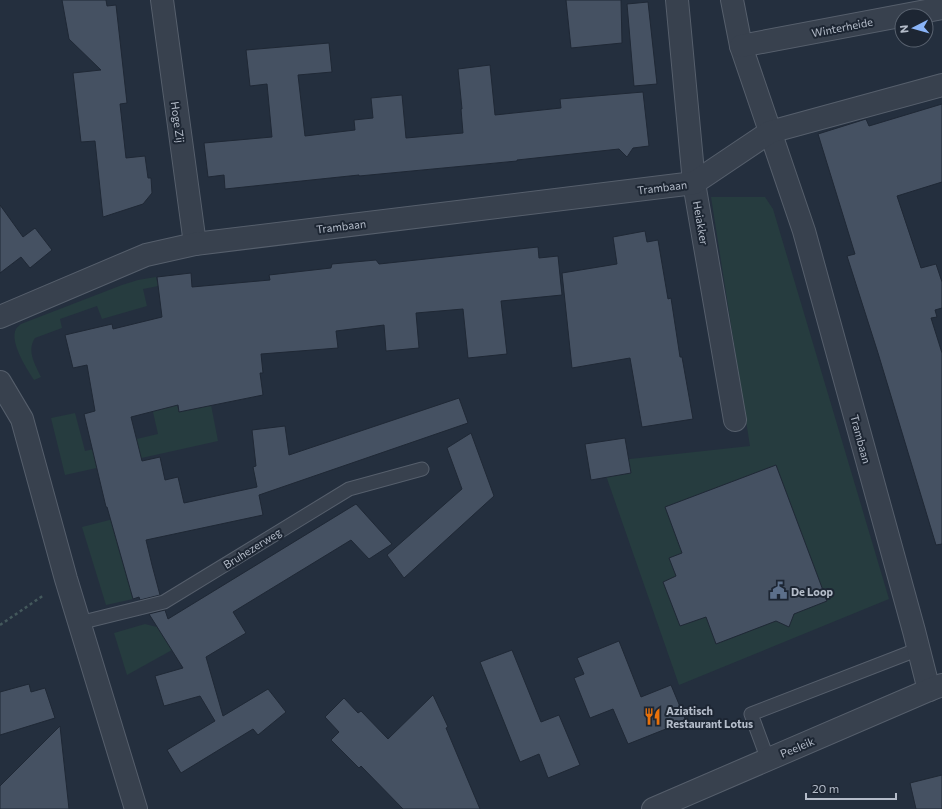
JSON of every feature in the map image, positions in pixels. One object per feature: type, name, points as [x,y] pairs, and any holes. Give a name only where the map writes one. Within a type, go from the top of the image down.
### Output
[{"type":"street","name":"Hoge Zij","points":[[162,0],[195,244]]},
{"type":"street","name":"Heiakker","points":[[677,0],[694,183],[735,420]]},
{"type":"street","points":[[732,0],[741,46],[770,132],[942,85]]},
{"type":"street","name":"Winterheide","points":[[741,46],[942,8]]},
{"type":"street","name":"Trambaan","points":[[0,317],[146,255],[195,244],[694,183],[770,132],[804,231],[919,649],[936,688]]},
{"type":"street","points":[[0,382],[22,419],[66,579],[136,809]]},
{"type":"street","name":"Peeleik","points":[[653,809],[936,688]]},
{"type":"lane","name":"Bruhezerweg","points":[[79,623],[164,602],[349,489],[422,469]]},
{"type":"lane","points":[[768,760],[751,714],[919,649]]},
{"type":"path","points":[[0,625],[66,579]]},
{"type":"green space","points":[[711,197],[765,197],[773,209],[889,599],[679,685],[603,467],[621,460],[750,446]]},
{"type":"green space","points":[[156,277],[158,286],[143,289],[147,306],[102,319],[97,306],[60,319],[62,328],[35,338],[31,348],[33,358],[41,377],[34,380],[17,348],[14,334],[17,327],[21,324],[122,285],[138,280]]},
{"type":"green space","points":[[172,389],[179,412],[211,405],[218,441],[65,475],[51,418],[75,413],[85,451],[158,434],[153,412],[146,413]]},
{"type":"green space","points":[[137,513],[133,599],[106,605],[82,527]]},
{"type":"green space","points":[[145,624],[157,627],[172,650],[127,675],[114,633]]},
{"type":"building","points":[[62,0],[106,0],[107,6],[116,5],[127,103],[120,104],[126,158],[145,156],[148,178],[151,178],[152,193],[143,204],[103,217],[95,141],[81,142],[73,73],[101,70],[69,39]]},
{"type":"building","points":[[566,0],[621,0],[622,43],[571,48]]},
{"type":"building","points":[[648,2],[657,84],[634,86],[627,4]]},
{"type":"building","points":[[329,43],[332,72],[298,75],[305,136],[355,130],[354,120],[373,118],[371,98],[402,95],[406,138],[463,133],[458,69],[490,65],[495,115],[561,108],[560,99],[643,92],[649,146],[633,148],[627,157],[619,149],[517,161],[225,189],[224,175],[208,177],[204,143],[272,137],[267,84],[250,86],[246,50]]},
{"type":"building","points":[[942,104],[942,182],[897,196],[921,268],[936,264],[942,282],[942,308],[935,310],[937,317],[931,318],[942,353],[942,544],[936,545],[847,256],[855,254],[818,134],[866,119],[869,126]]},
{"type":"building","points":[[0,205],[23,237],[35,228],[52,250],[30,268],[21,257],[0,273]]},
{"type":"building","points":[[645,231],[647,242],[658,240],[668,299],[671,298],[680,357],[682,357],[693,419],[642,427],[630,358],[572,368],[562,273],[617,264],[613,237]]},
{"type":"building","points":[[538,247],[539,258],[558,256],[562,295],[501,301],[507,354],[468,358],[463,309],[416,313],[419,348],[386,351],[384,325],[336,331],[338,348],[261,354],[263,373],[260,373],[263,395],[179,412],[178,405],[131,417],[142,461],[160,457],[165,480],[178,477],[184,503],[257,487],[253,467],[256,466],[252,430],[285,426],[289,455],[459,398],[468,423],[259,495],[263,515],[146,540],[160,595],[140,600],[139,597],[133,599],[106,507],[84,414],[95,411],[87,365],[73,368],[65,335],[112,324],[113,329],[162,317],[157,277],[191,273],[192,287],[270,280],[269,275],[331,268],[332,264],[376,260],[379,264]]},
{"type":"building","points":[[471,433],[494,496],[404,578],[387,555],[462,489],[447,448]]},
{"type":"building","points":[[625,438],[631,473],[591,480],[585,444]]},
{"type":"building","points":[[776,465],[827,601],[794,614],[789,627],[776,621],[716,644],[706,617],[680,626],[663,582],[676,576],[669,558],[682,553],[665,507]]},
{"type":"building","points":[[356,504],[392,544],[369,559],[351,540],[233,612],[246,633],[206,657],[223,716],[268,689],[286,712],[258,735],[253,729],[181,773],[167,750],[215,721],[200,696],[164,706],[155,676],[183,668],[149,614],[165,610],[168,619]]},
{"type":"building","points":[[619,641],[641,697],[671,685],[686,721],[628,744],[613,709],[590,718],[574,678],[584,674],[577,658]]},
{"type":"building","points":[[512,650],[541,722],[559,715],[580,765],[548,778],[539,754],[520,762],[480,662]]},
{"type":"building","points":[[29,684],[31,692],[45,688],[55,718],[0,735],[0,692]]},
{"type":"building","points":[[433,695],[448,727],[446,728],[480,809],[403,809],[361,766],[359,768],[331,740],[339,732],[325,717],[344,698],[358,713],[361,711],[388,739]]},
{"type":"building","points":[[60,726],[69,809],[0,809],[0,786]]},
{"type":"building","points":[[942,775],[942,809],[916,809],[910,783]]},
{"type":"place","name":"De Loop","points":[[778,591]]},
{"type":"place","name":"Aziatisch Restaurant Lotus","points":[[653,716]]}]
